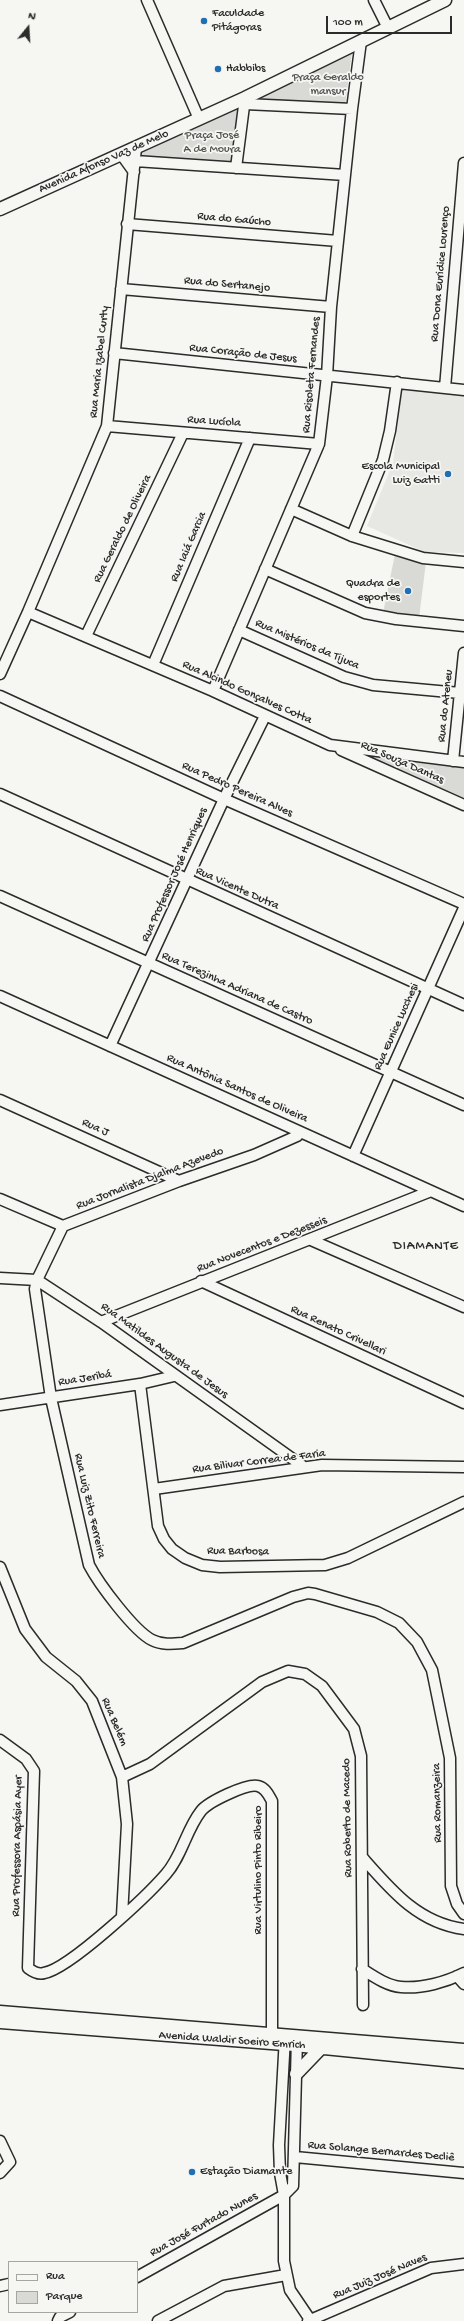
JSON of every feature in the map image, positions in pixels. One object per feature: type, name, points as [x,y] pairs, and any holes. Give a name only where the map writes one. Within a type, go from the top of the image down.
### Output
[{"type":"main road","name":"Avenida Afonso Vaz de Melo","points":[[0,209],[199,119],[245,101],[361,41],[445,0]]},
{"type":"main road","name":"Avenida Waldir Soeiro Emrich","points":[[0,2012],[272,2033],[321,2048],[464,2062]]},
{"type":"main road","name":"Avenida Waldir Soeiro Emrich","points":[[0,2022],[464,2050]]},
{"type":"main road","points":[[296,2074],[321,2048]]},
{"type":"street","points":[[147,0],[199,119]]},
{"type":"street","points":[[374,0],[388,28]]},
{"type":"street","name":"Rua Risoleta Fernandes","points":[[212,691],[318,444],[327,376],[331,307],[352,109],[361,41]]},
{"type":"street","points":[[236,168],[245,101],[352,109]]},
{"type":"street","name":"Rua Maria Izabel Curty","points":[[0,674],[107,426],[127,224],[136,161],[136,148]]},
{"type":"street","points":[[120,154],[134,172]]},
{"type":"street","points":[[136,161],[345,175]]},
{"type":"street","name":"Rua Dona Euridice Lourenço","points":[[445,388],[464,163]]},
{"type":"street","name":"Rua do Gaúcho","points":[[127,224],[338,241]]},
{"type":"street","name":"Rua do Sertanejo","points":[[121,289],[331,307]]},
{"type":"street","name":"Rua Coração de Jesus","points":[[114,353],[464,390]]},
{"type":"street","points":[[352,536],[383,460],[390,430],[397,382]]},
{"type":"street","name":"Rua Lucíola","points":[[107,426],[318,444]]},
{"type":"street","name":"Rua Geraldo de Oliveira","points":[[86,636],[183,433]]},
{"type":"street","name":"Rua Iaiá Garcia","points":[[152,665],[250,438]]},
{"type":"street","points":[[291,509],[352,536],[423,558],[464,562]]},
{"type":"street","points":[[265,569],[365,613],[396,619],[464,626]]},
{"type":"street","name":"Rua Alcindo Gonçalves Cotta","points":[[28,612],[212,691],[330,745],[464,762]]},
{"type":"street","name":"Rua Mistérios da Tijuca","points":[[239,630],[344,677],[373,685],[460,693]]},
{"type":"street","name":"Rua do Ateneu","points":[[453,761],[464,653]]},
{"type":"street","name":"Rua Pedro Pereira Alves","points":[[0,696],[224,799],[464,904]]},
{"type":"street","name":"Rua Professor José Henriques","points":[[110,1046],[224,799],[265,716]]},
{"type":"street","name":"Rua Souza Dantas","points":[[330,745],[464,805]]},
{"type":"street","name":"Rua Vicente Dutra","points":[[0,794],[464,1006]]},
{"type":"street","name":"Rua Terezinha Adriana de Castro","points":[[0,896],[464,1105]]},
{"type":"street","name":"Rua Eunice Lucchesi","points":[[353,1156],[464,908]]},
{"type":"street","name":"Rua Antônia Santos de Oliveira","points":[[0,996],[464,1206]]},
{"type":"street","name":"Rua J","points":[[0,1100],[179,1180]]},
{"type":"street","name":"Rua Jornalista Djalma Azevedo","points":[[63,1226],[179,1180],[254,1155],[297,1136],[300,1132]]},
{"type":"street","name":"Rua Novecentos e Dezesseis","points":[[100,1322],[432,1191]]},
{"type":"street","points":[[0,1199],[63,1226],[37,1280],[0,1278]]},
{"type":"street","points":[[311,1240],[464,1307]]},
{"type":"street","name":"Rua Matildes Augusta de Jesus","points":[[37,1280],[100,1322],[304,1467]]},
{"type":"street","name":"Rua Luiz Zito Ferreira","points":[[37,1280],[35,1289],[52,1398],[89,1565],[94,1576],[116,1603],[151,1640],[168,1644],[182,1643],[293,1597],[308,1593],[315,1594]]},
{"type":"street","name":"Rua Renato Crivellari","points":[[201,1281],[464,1403]]},
{"type":"street","name":"Rua Jeribá","points":[[0,1405],[140,1384],[174,1376]]},
{"type":"street","name":"Rua Barbosa","points":[[140,1384],[154,1489],[154,1509],[158,1526],[164,1539],[172,1549],[185,1558],[202,1564],[220,1567],[325,1565],[348,1558],[464,1502]]},
{"type":"street","name":"Rua Bilivar Correa de Faria","points":[[154,1489],[304,1467],[464,1467]]},
{"type":"street","name":"Rua Belém","points":[[0,1566],[25,1629],[46,1657],[76,1681],[92,1701],[122,1777],[127,1824],[122,1916]]},
{"type":"street","name":"Rua Romanzeira","points":[[315,1594],[355,1604],[400,1623],[417,1642],[432,1670],[450,1758],[451,1886],[457,1904],[464,1914]]},
{"type":"street","name":"Rua Roberto de Macedo","points":[[122,1777],[150,1764],[262,1682],[288,1671],[305,1674],[322,1686],[354,1729],[361,1756],[363,2005]]},
{"type":"street","name":"Rua Professora Aspásia Ayer","points":[[1,1739],[26,1759],[34,1771],[28,1968]]},
{"type":"street","name":"Rua Virtulino Pinto Ribeiro","points":[[28,1968],[33,1972],[43,1974],[58,1968],[122,1916],[166,1874],[202,1809],[219,1799],[246,1787],[258,1786],[266,1791],[272,1801],[272,2033]]},
{"type":"street","points":[[362,1857],[391,1889],[418,1912],[446,1926],[464,1929]]},
{"type":"street","points":[[362,1969],[384,1981],[401,1987],[426,1986],[460,1975],[464,1984]]},
{"type":"street","points":[[284,2195],[293,2186],[295,2157],[296,2074],[291,2040]]},
{"type":"street","points":[[291,2040],[279,2145],[280,2173],[284,2195],[284,2261],[290,2290],[310,2321]]},
{"type":"street","points":[[0,2141],[10,2162],[0,2173]]},
{"type":"street","name":"Rua Solange Bernardes Decliê","points":[[295,2157],[464,2173]]},
{"type":"street","name":"Rua José Furtado Nunes","points":[[138,2277],[284,2195]]},
{"type":"street","name":"Rua Juiz José Naves","points":[[310,2321],[431,2268],[464,2264]]},
{"type":"street","points":[[158,2321],[224,2286],[286,2275]]},
{"type":"street","points":[[58,2321],[60,2317],[68,2313]]},
{"type":"shaded area","points":[[402,388],[464,394],[464,553],[425,552],[367,526],[393,463]]},
{"type":"green space","name":"Praça Geraldo mansur","points":[[352,52],[345,106],[251,99]]},
{"type":"green space","name":"Praça José A de Moura","points":[[239,106],[230,165],[134,157]]},
{"type":"green space","points":[[395,554],[426,562],[419,618],[383,613]]},
{"type":"green space","points":[[358,754],[464,767],[464,799]]},
{"type":"place","name":"Faculdade Pitágoras","points":[[204,21]]},
{"type":"place","name":"Habbibs","points":[[218,69]]},
{"type":"place","name":"Escola Municipal Luiz Gatti","points":[[448,474]]},
{"type":"place","name":"Quadra de esportes","points":[[408,591]]},
{"type":"place","name":"Estação Diamante","points":[[192,2172]]},
{"type":"district","name":"DIAMANTE","points":[[426,1247]]}]
